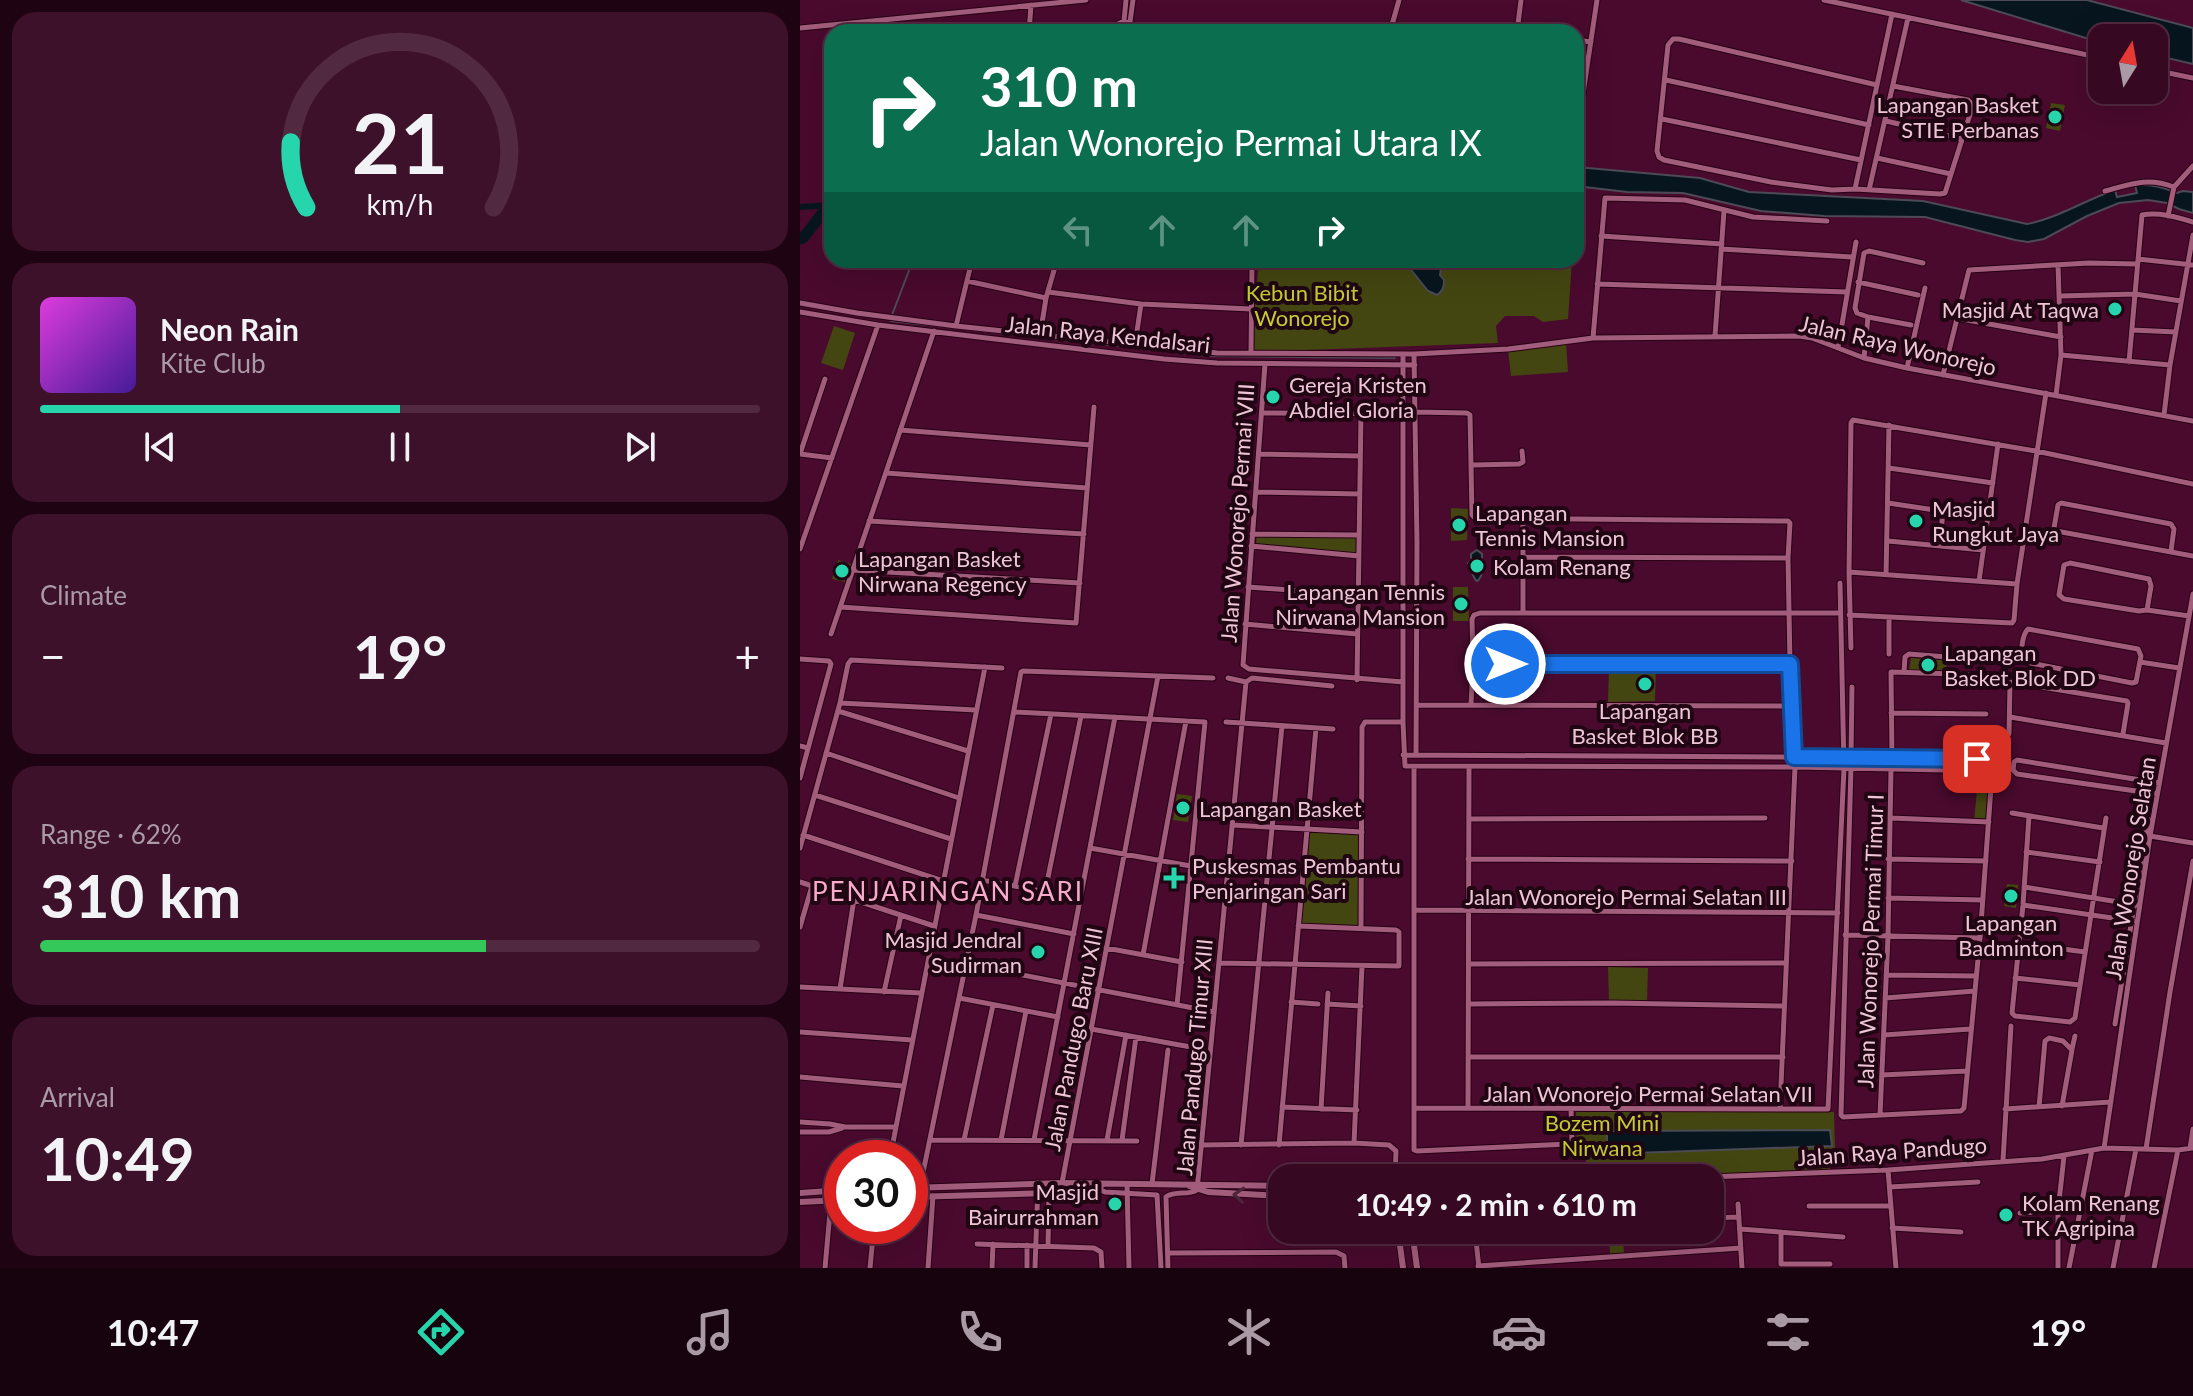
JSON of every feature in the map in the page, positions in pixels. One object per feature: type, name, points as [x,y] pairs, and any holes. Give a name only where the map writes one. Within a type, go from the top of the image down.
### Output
[{"type":"street","points":[[840,24],[1086,0]]},
{"type":"street","points":[[1126,0],[1127,22]]},
{"type":"street","points":[[1127,22],[1133,0]]},
{"type":"street","points":[[1392,24],[1399,0]]},
{"type":"street","points":[[1518,24],[1521,0]]},
{"type":"street","points":[[1584,86],[1597,0]]},
{"type":"street","points":[[1824,0],[2088,55]]},
{"type":"street","points":[[1030,24],[1031,5]]},
{"type":"street","points":[[1855,189],[1892,14]]},
{"type":"street","points":[[1869,190],[1908,18]]},
{"type":"street","points":[[1120,24],[1131,24]]},
{"type":"street","points":[[800,28],[824,26]]},
{"type":"street","points":[[1877,85],[1673,39],[1668,45],[1657,151],[1664,160],[1734,175],[1832,190],[1945,193],[1973,105],[1968,100],[1893,86]]},
{"type":"street","points":[[1584,41],[1591,42]]},
{"type":"street","points":[[1885,52],[1900,56]]},
{"type":"street","points":[[2168,73],[2193,78]]},
{"type":"street","points":[[1666,80],[1869,125]]},
{"type":"street","points":[[1662,119],[1861,160]]},
{"type":"street","points":[[1886,121],[1962,139]]},
{"type":"street","points":[[1877,158],[1951,174]]},
{"type":"street","points":[[2168,216],[2174,189],[2193,166]]},
{"type":"street","points":[[2105,191],[2154,181],[2174,189]]},
{"type":"street","points":[[1593,338],[1601,236],[1605,200],[1608,197],[1685,200],[1753,217],[1827,221]]},
{"type":"street","points":[[1715,336],[1724,211]]},
{"type":"street","points":[[2129,362],[2142,215],[2168,216],[2193,222]]},
{"type":"street","points":[[2164,415],[2193,235]]},
{"type":"street","points":[[1601,236],[1852,257]]},
{"type":"street","points":[[1838,348],[1856,242]]},
{"type":"street","points":[[1911,325],[1868,317],[1855,311],[1858,282],[1866,251],[1923,263]]},
{"type":"street","points":[[1943,375],[1967,273],[1971,269],[2089,263],[2190,264]]},
{"type":"street","points":[[2056,395],[2061,355],[2058,265]]},
{"type":"street","points":[[956,326],[970,268]]},
{"type":"street","points":[[1040,336],[1055,268]]},
{"type":"street","points":[[1251,268],[1251,352]]},
{"type":"street","points":[[967,281],[1047,295],[1141,304],[1251,309]]},
{"type":"street","points":[[1858,282],[1918,295]]},
{"type":"street","points":[[1597,284],[1847,292]]},
{"type":"street","points":[[1907,368],[1925,288]]},
{"type":"street","points":[[2060,296],[2135,294],[2181,301]]},
{"type":"street","name":"Jalan Raya Kendalsari","points":[[800,303],[956,326],[1217,353],[1414,354],[1508,349],[1593,338]]},
{"type":"street","points":[[1135,345],[1141,304]]},
{"type":"street","name":"Jalan Raya Kendalsari","points":[[800,312],[878,325],[1164,359],[1265,364],[1415,365]]},
{"type":"street","points":[[855,322],[857,313]]},
{"type":"street","points":[[1864,358],[1868,317]]},
{"type":"street","points":[[1956,318],[2061,337]]},
{"type":"street","points":[[800,549],[878,325]]},
{"type":"street","points":[[2132,330],[2176,332]]},
{"type":"street","points":[[831,634],[934,331]]},
{"type":"street","name":"Jalan Raya Wonorejo","points":[[1593,338],[1805,336],[1864,358],[1907,368],[2193,421]]},
{"type":"street","points":[[1239,352],[1239,363]]},
{"type":"street","points":[[1403,354],[1405,766],[1469,769],[1557,765],[1993,771]]},
{"type":"street","points":[[1414,354],[1416,754]]},
{"type":"street","points":[[2061,355],[2170,365]]},
{"type":"street","name":"Jalan Wonorejo Permai VIII","points":[[1265,364],[1243,665],[1249,669],[1357,680]]},
{"type":"street","points":[[825,379],[800,454],[832,458]]},
{"type":"street","points":[[1849,615],[2012,623],[2046,393]]},
{"type":"street","points":[[840,607],[1072,624],[1077,620],[1094,407]]},
{"type":"street","points":[[1416,412],[1470,415],[1472,517],[1523,520],[1785,520],[1790,523],[1788,558],[1794,757]]},
{"type":"street","points":[[1262,413],[1403,414]]},
{"type":"street","points":[[1361,414],[1357,680],[1403,682]]},
{"type":"street","points":[[1851,648],[1851,423],[1856,419],[2036,451],[2193,484]]},
{"type":"street","points":[[1886,575],[1889,425]]},
{"type":"street","points":[[900,430],[1091,445]]},
{"type":"street","points":[[1979,581],[1998,444]]},
{"type":"street","points":[[1472,465],[1519,464],[1523,462],[1522,451]]},
{"type":"street","points":[[1259,454],[1360,456]]},
{"type":"street","points":[[1889,468],[1993,483]]},
{"type":"street","points":[[886,473],[1087,488]]},
{"type":"street","points":[[1256,492],[1360,494]]},
{"type":"street","points":[[1888,503],[1988,518]]},
{"type":"street","points":[[2171,551],[2174,529],[2171,524],[2061,503],[2058,505],[2056,531],[2193,556]]},
{"type":"street","points":[[1940,545],[1943,510]]},
{"type":"street","points":[[1523,520],[1523,612]]},
{"type":"street","points":[[869,521],[1084,534]]},
{"type":"street","points":[[1252,534],[1359,535]]},
{"type":"street","points":[[1888,541],[1983,550]]},
{"type":"street","points":[[1251,546],[1359,556]]},
{"type":"street","points":[[1524,557],[1788,558]]},
{"type":"street","points":[[2147,610],[2151,586],[2149,579],[2070,563],[2064,565],[2061,598],[2189,616]]},
{"type":"street","points":[[853,570],[1080,583]]},
{"type":"street","points":[[1849,572],[2017,584]]},
{"type":"street","points":[[1403,755],[1794,757],[1847,758],[1892,758],[1993,760],[1963,1110],[1841,1115],[1851,768],[1847,758],[1837,613],[1840,583]]},
{"type":"street","points":[[1248,587],[1358,595]]},
{"type":"street","name":"Jalan Wonorejo Selatan","points":[[2104,1148],[2134,921],[2193,594]]},
{"type":"street","points":[[1471,704],[1474,615],[1523,612],[1837,613]]},
{"type":"street","points":[[1889,618],[1889,654]]},
{"type":"street","points":[[1245,624],[1357,634]]},
{"type":"street","points":[[2033,629],[2138,649],[2141,652],[2140,662],[2136,682],[2132,683],[2026,662],[2021,654],[2025,632],[2033,629]]},
{"type":"street","points":[[1403,636],[1417,636]]},
{"type":"street","points":[[1904,672],[1905,657],[1909,654],[1986,660]]},
{"type":"street","points":[[800,659],[829,661],[831,664],[800,778]]},
{"type":"street","points":[[800,848],[851,660],[1002,668]]},
{"type":"street","points":[[2140,662],[2179,668]]},
{"type":"street","points":[[1473,664],[1790,664]]},
{"type":"street","points":[[893,1140],[985,667]]},
{"type":"street","points":[[928,1150],[976,915],[1020,675],[1023,671],[1213,678]]},
{"type":"street","points":[[1892,758],[1890,675],[1893,671],[1987,675]]},
{"type":"street","points":[[2009,672],[2009,734]]},
{"type":"street","name":"Jalan Pandugo Baru XIII","points":[[1062,1183],[1158,676]]},
{"type":"street","points":[[1228,678],[1246,682],[1252,678],[1332,686]]},
{"type":"street","name":"Jalan Pandugo Timur XIII","points":[[1198,1187],[1246,682]]},
{"type":"street","points":[[2010,682],[2127,701],[2123,734]]},
{"type":"street","points":[[1847,758],[1852,687]]},
{"type":"street","points":[[1416,705],[1791,706]]},
{"type":"street","points":[[839,707],[976,710]]},
{"type":"street","points":[[839,707],[968,751]]},
{"type":"street","points":[[1015,712],[1205,722],[1177,1005]]},
{"type":"street","points":[[1891,713],[1986,714]]},
{"type":"street","points":[[1015,886],[1051,714]]},
{"type":"street","points":[[1045,892],[1081,716]]},
{"type":"street","points":[[1034,1140],[1115,717]]},
{"type":"street","points":[[2010,717],[2166,743]]},
{"type":"street","points":[[1143,955],[1186,721]]},
{"type":"street","points":[[1226,722],[1333,729]]},
{"type":"street","points":[[1361,928],[1363,724],[1403,722]]},
{"type":"street","points":[[1241,1145],[1282,726]]},
{"type":"street","points":[[1279,1145],[1316,728]]},
{"type":"street","points":[[800,746],[808,748]]},
{"type":"street","points":[[826,753],[959,798]]},
{"type":"street","points":[[1557,755],[1557,765]]},
{"type":"street","name":"Jalan Wonorejo Permai Selatan VII","points":[[1415,1108],[1825,1110],[1830,1105],[1844,768],[1847,758]]},
{"type":"street","points":[[2157,794],[2017,774],[2013,770],[2014,762],[2017,760],[2159,783]]},
{"type":"street","points":[[1414,767],[1413,1146],[1417,1151],[1570,1144],[1571,1109]]},
{"type":"street","points":[[1780,1108],[1795,767]]},
{"type":"street","points":[[1468,1108],[1469,769]]},
{"type":"street","name":"Jalan Wonorejo Permai Timur I","points":[[1880,1115],[1891,769]]},
{"type":"street","points":[[2082,783],[2084,770]]},
{"type":"street","points":[[815,795],[951,839]]},
{"type":"street","points":[[2012,813],[2103,828]]},
{"type":"street","points":[[2029,816],[2012,1015],[2070,1022],[2074,1021],[2106,818]]},
{"type":"street","points":[[1469,819],[1765,818]]},
{"type":"street","points":[[1891,818],[1989,822]]},
{"type":"street","points":[[2024,887],[2137,905],[2148,819]]},
{"type":"street","points":[[1232,825],[1362,832]]},
{"type":"street","points":[[803,835],[943,881]]},
{"type":"street","points":[[2150,836],[2193,843]]},
{"type":"street","points":[[1090,848],[1191,866]]},
{"type":"street","points":[[2026,852],[2100,862]]},
{"type":"street","points":[[1468,859],[1792,861]]},
{"type":"street","points":[[1888,859],[1986,861]]},
{"type":"street","points":[[2146,1149],[2193,861]]},
{"type":"street","points":[[982,880],[1080,898]]},
{"type":"street","points":[[800,882],[934,926]]},
{"type":"street","points":[[800,927],[812,886]]},
{"type":"street","points":[[1888,898],[1983,900]]},
{"type":"street","points":[[840,989],[854,899]]},
{"type":"street","points":[[2023,905],[2134,921],[2115,1024]]},
{"type":"street","name":"Jalan Wonorejo Permai Selatan III","points":[[1415,910],[1838,913]]},
{"type":"street","points":[[884,992],[901,915]]},
{"type":"street","points":[[976,915],[1074,934]]},
{"type":"street","points":[[1219,963],[1399,966],[1399,932],[1393,929],[1298,926]]},
{"type":"street","points":[[1845,935],[1980,938]]},
{"type":"street","points":[[2018,943],[2085,952]]},
{"type":"street","points":[[1106,948],[1182,962]]},
{"type":"street","points":[[1469,964],[1786,963]]},
{"type":"street","points":[[966,964],[1214,1012]]},
{"type":"street","points":[[1354,1143],[1362,966]]},
{"type":"street","points":[[1886,975],[1976,976]]},
{"type":"street","points":[[2015,978],[2080,985]]},
{"type":"street","points":[[800,987],[921,993]]},
{"type":"street","points":[[1885,998],[1975,991]]},
{"type":"street","points":[[1321,1109],[1328,993]]},
{"type":"street","points":[[959,998],[1058,1017]]},
{"type":"street","points":[[1291,1002],[1318,1004]]},
{"type":"street","points":[[1327,1004],[1361,1006]]},
{"type":"street","points":[[1469,1004],[1784,1006]]},
{"type":"street","points":[[964,1140],[993,1005]]},
{"type":"street","points":[[1001,1140],[1026,1011]]},
{"type":"street","points":[[2003,1160],[2011,1026]]},
{"type":"street","points":[[1091,1029],[1191,1047]]},
{"type":"street","points":[[1884,1035],[1971,1029]]},
{"type":"street","points":[[800,1032],[912,1040]]},
{"type":"street","points":[[1107,1140],[1126,1035]]},
{"type":"street","points":[[2062,1106],[2075,1036]]},
{"type":"street","points":[[1122,1140],[1136,1037]]},
{"type":"street","points":[[2039,1107],[2046,1039],[2063,1041],[2072,1050]]},
{"type":"street","points":[[1152,1184],[1168,1050]]},
{"type":"street","points":[[1468,1057],[1783,1057]]},
{"type":"street","points":[[1882,1075],[1967,1071]]},
{"type":"street","points":[[800,1077],[903,1086]]},
{"type":"street","points":[[2005,1109],[2110,1102]]},
{"type":"street","points":[[1282,1107],[1357,1110]]},
{"type":"street","points":[[800,1122],[845,1127],[895,1127]]},
{"type":"street","points":[[800,1132],[829,1132],[845,1127]]},
{"type":"street","points":[[2192,1148],[2193,1129]]},
{"type":"street","points":[[930,1140],[1137,1141]]},
{"type":"street","points":[[1202,1145],[1354,1143],[1394,1147],[1396,1164]]},
{"type":"street","name":"Jalan Raya Pandugo","points":[[1724,1176],[1888,1170],[2064,1156],[2104,1148],[2192,1148]]},
{"type":"street","points":[[2113,1268],[2136,1149]]},
{"type":"street","points":[[2069,1268],[2092,1150]]},
{"type":"street","points":[[2154,1268],[2178,1150]]},
{"type":"street","points":[[2058,1268],[2058,1211],[2064,1156]]},
{"type":"street","points":[[1888,1170],[1896,1268]]},
{"type":"street","points":[[1890,1187],[1978,1182]]},
{"type":"street","points":[[928,1188],[1038,1183],[1268,1186]]},
{"type":"street","points":[[1035,1268],[1038,1183]]},
{"type":"street","points":[[1048,1246],[1049,1183]]},
{"type":"street","points":[[1127,1184],[1129,1268]]},
{"type":"street","points":[[1098,1186],[1105,1192],[1154,1194],[1159,1197],[1161,1268]]},
{"type":"street","points":[[928,1196],[1083,1192],[1098,1186]]},
{"type":"street","points":[[1198,1187],[1227,1194],[1268,1195]]},
{"type":"street","points":[[1168,1268],[1166,1197],[1172,1193],[1192,1193],[1198,1187]]},
{"type":"street","points":[[800,1193],[824,1191]]},
{"type":"street","points":[[928,1268],[933,1196]]},
{"type":"street","points":[[800,1202],[824,1201]]},
{"type":"street","points":[[1738,1204],[1742,1268]]},
{"type":"street","points":[[1809,1206],[1891,1206]]},
{"type":"street","points":[[2020,1213],[2058,1211]]},
{"type":"street","points":[[1724,1218],[1739,1217]]},
{"type":"street","points":[[1892,1228],[1961,1232]]},
{"type":"street","points":[[1740,1229],[1843,1237]]},
{"type":"street","points":[[1781,1232],[1781,1264],[1830,1264]]},
{"type":"street","points":[[825,1268],[827,1244]]},
{"type":"street","points":[[870,1268],[872,1244]]},
{"type":"street","points":[[977,1244],[1094,1248],[1101,1252],[1102,1268]]},
{"type":"street","points":[[992,1268],[993,1244]]},
{"type":"street","points":[[1400,1244],[1403,1268]]},
{"type":"street","points":[[1414,1244],[1417,1268]]},
{"type":"street","points":[[1476,1244],[1479,1267],[1741,1248]]},
{"type":"street","points":[[1027,1245],[1027,1268]]},
{"type":"street","points":[[1168,1253],[1336,1252],[1344,1256],[1345,1268]]},
{"type":"green space","name":"Lapangan Basket STIE Perbanas","points":[[2051,103],[2065,105],[2060,131],[2046,128]]},
{"type":"green space","name":"Kebun Bibit Wonorejo","points":[[1258,268],[1571,268],[1568,319],[1543,322],[1534,316],[1505,316],[1496,326],[1498,343],[1251,352]]},
{"type":"green space","points":[[834,326],[855,333],[843,370],[821,363]]},
{"type":"green space","points":[[1566,342],[1568,372],[1511,376],[1508,350]]},
{"type":"green space","name":"Lapangan Tennis Mansion","points":[[1451,508],[1468,509],[1467,540],[1451,541]]},
{"type":"green space","points":[[1257,536],[1358,537],[1359,554],[1256,544]]},
{"type":"green space","name":"Lapangan Basket Nirwana Regency","points":[[838,560],[851,564],[845,582],[832,579]]},
{"type":"green space","name":"Lapangan Tennis Nirwana Mansion","points":[[1453,587],[1468,587],[1469,621],[1453,621]]},
{"type":"green space","name":"Lapangan Basket Blok DD","points":[[1911,658],[1947,660],[1946,673],[1909,671]]},
{"type":"green space","points":[[1609,668],[1656,668],[1655,701],[1608,702]]},
{"type":"green space","points":[[1979,772],[1992,772],[1988,821],[1974,820]]},
{"type":"green space","name":"Lapangan Basket","points":[[1177,794],[1192,796],[1188,822],[1173,820]]},
{"type":"green space","points":[[1307,829],[1362,832],[1361,928],[1298,926]]},
{"type":"green space","name":"Lapangan Badminton","points":[[2007,884],[2018,885],[2016,908],[2004,906]]},
{"type":"green space","points":[[1608,967],[1648,968],[1647,1001],[1609,1001]]},
{"type":"green space","name":"Bozem Mini Nirwana","points":[[1576,1112],[1834,1112],[1835,1148],[1829,1149],[1830,1172],[1724,1175],[1724,1164],[1586,1164],[1586,1160],[1577,1160]]},
{"type":"green space","points":[[1610,1244],[1624,1244],[1624,1255],[1610,1255]]},
{"type":"shaded area","points":[[1961,0],[2087,0],[2193,28],[2193,64],[2168,58],[2168,24],[2088,24],[2088,39]]},
{"type":"shaded area","points":[[1584,168],[1700,178],[1749,192],[1923,201],[2027,224],[2050,218],[2115,190],[2117,197],[2137,193],[2135,185],[2146,185],[2177,193],[2193,192],[2193,213],[2148,200],[2119,203],[2044,239],[2028,242],[1925,217],[1824,216],[1761,211],[1683,193],[1627,192],[1584,187]]},
{"type":"shaded area","points":[[1410,268],[1444,268],[1440,275],[1444,280],[1441,292],[1437,295],[1428,291]]},
{"type":"shaded area","name":"Kolam Renang","points":[[1477,550],[1485,564],[1477,581],[1468,563],[1471,554]]},
{"type":"shaded area","points":[[1830,1130],[1832,1146],[1607,1154],[1607,1131]]},
{"type":"waterway","points":[[800,207],[824,206]]},
{"type":"waterway","points":[[800,239],[824,211]]},
{"type":"waterway","points":[[892,315],[910,268]]},
{"type":"waterway","points":[[891,321],[1209,356],[1395,358]]},
{"type":"place","name":"Lapangan Basket STIE Perbanas","points":[[2055,117]]},
{"type":"place","name":"Masjid At Taqwa","points":[[2115,309]]},
{"type":"place","name":"Gereja Kristen Abdiel Gloria","points":[[1273,397]]},
{"type":"place","name":"Masjid Rungkut Jaya","points":[[1916,521]]},
{"type":"place","name":"Lapangan Tennis Mansion","points":[[1459,525]]},
{"type":"place","name":"Kolam Renang","points":[[1477,566]]},
{"type":"place","name":"Lapangan Basket Nirwana Regency","points":[[842,571]]},
{"type":"place","name":"Lapangan Tennis Nirwana Mansion","points":[[1461,604]]},
{"type":"place","name":"Lapangan Basket Blok DD","points":[[1928,665]]},
{"type":"place","name":"Lapangan Basket Blok BB","points":[[1645,684]]},
{"type":"place","name":"Lapangan Basket","points":[[1183,808]]},
{"type":"place","name":"Puskesmas Pembantu Penjaringan Sari","points":[[1174,878]]},
{"type":"place","name":"Lapangan Badminton","points":[[2011,896]]},
{"type":"place","name":"Masjid Jendral Sudirman","points":[[1038,952]]},
{"type":"place","name":"Masjid Bairurrahman","points":[[1115,1204]]},
{"type":"place","name":"Kolam Renang TK Agripina","points":[[2006,1215]]},
{"type":"district","name":"PENJARINGAN SARI","points":[[948,891]]},
{"type":"route","points":[[1505,664],[1790,664],[1794,757],[1977,759]]}]
